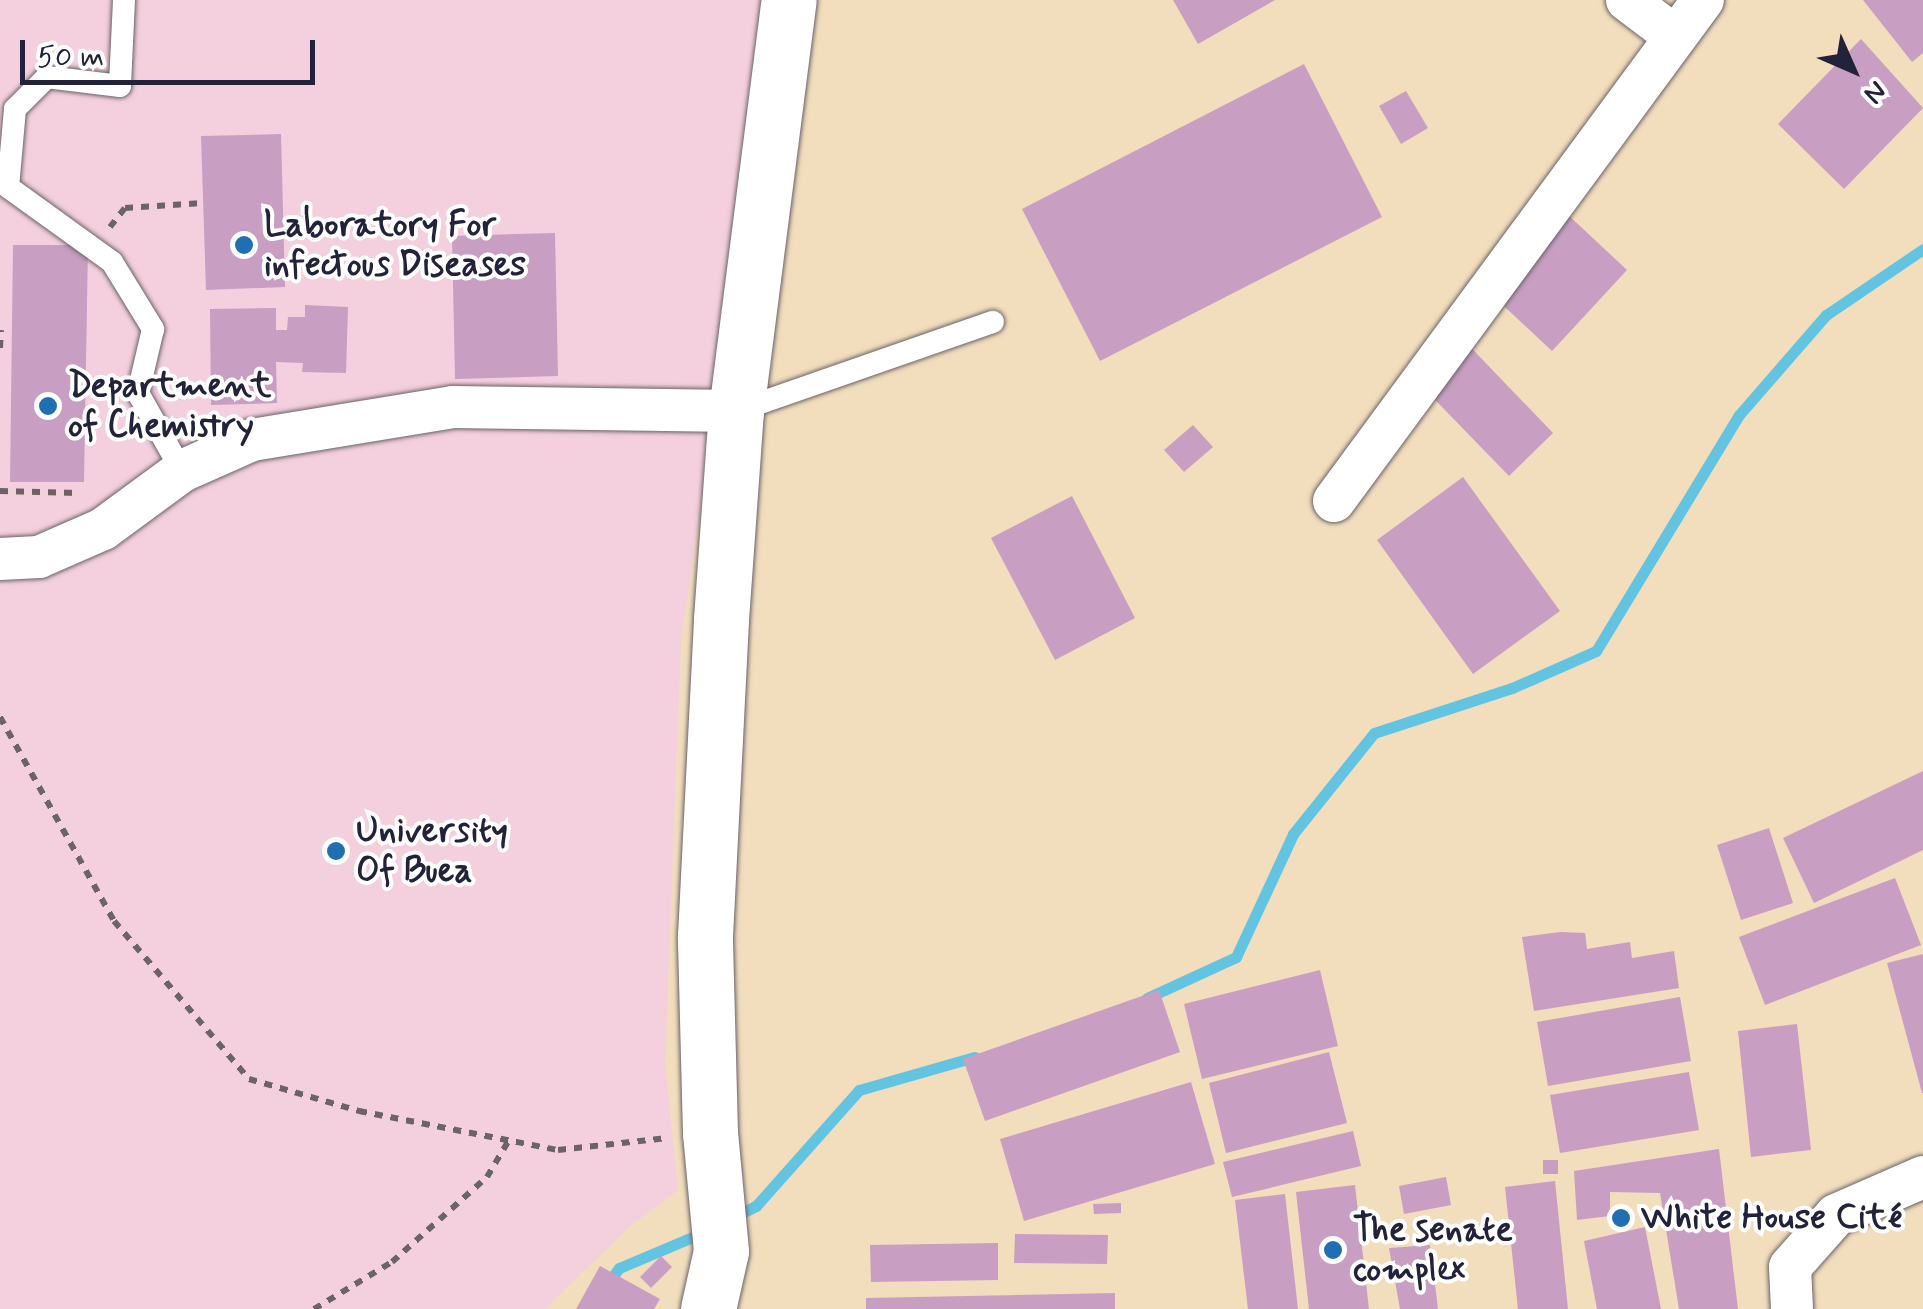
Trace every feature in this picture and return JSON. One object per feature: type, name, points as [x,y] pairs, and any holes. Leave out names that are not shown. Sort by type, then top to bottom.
[{"type":"street","points":[[708,1309],[721,1230],[710,1133],[705,936],[736,411],[789,0]]},
{"type":"street","points":[[1627,0],[1676,37]]},
{"type":"street","points":[[1334,501],[1703,0]]},
{"type":"street","points":[[0,559],[39,557],[103,530],[182,471],[252,440],[453,407],[736,411]]},
{"type":"street","points":[[1792,1309],[1790,1268],[1836,1215],[1923,1176]]},
{"type":"lane","points":[[124,0],[120,86],[47,77],[16,109],[8,187],[112,262],[153,329],[138,393],[182,471]]},
{"type":"lane","points":[[736,411],[994,322]]},
{"type":"path","points":[[112,262],[108,230],[125,208],[204,203]]},
{"type":"path","points":[[0,348],[0,330],[12,330]]},
{"type":"path","points":[[0,491],[66,495],[110,488],[136,504]]},
{"type":"path","points":[[0,717],[114,921],[249,1079],[359,1111],[558,1150],[710,1133]]},
{"type":"path","points":[[314,1309],[392,1262],[487,1177],[509,1140]]},
{"type":"shaded area","name":"University Of Buea","points":[[0,0],[761,0],[748,188],[681,639],[665,1064],[678,1190],[630,1226],[545,1309],[0,1309]]},
{"type":"building","points":[[1173,0],[1275,0],[1198,44]]},
{"type":"building","points":[[1863,0],[1923,0],[1923,53],[1912,62]]},
{"type":"building","points":[[1861,39],[1923,108],[1844,189],[1778,124]]},
{"type":"building","points":[[1304,64],[1382,217],[1100,361],[1022,209]]},
{"type":"building","points":[[1406,91],[1428,128],[1401,144],[1379,106]]},
{"type":"building","name":"Laboratory For infectous Diseases","points":[[281,134],[285,287],[206,290],[201,136]]},
{"type":"building","points":[[1565,212],[1627,270],[1552,351],[1490,293]]},
{"type":"building","points":[[555,233],[558,376],[455,379],[452,236]]},
{"type":"building","name":"Department of Chemistry","points":[[13,245],[88,245],[84,482],[10,482]]},
{"type":"building","points":[[305,305],[348,307],[346,373],[302,372],[303,363],[276,362],[277,403],[211,405],[210,309],[276,308],[276,330],[287,330],[288,317],[305,317]]},
{"type":"building","points":[[1456,332],[1553,433],[1509,476],[1411,375]]},
{"type":"building","points":[[1193,425],[1213,447],[1184,472],[1164,450]]},
{"type":"building","points":[[1463,477],[1560,611],[1473,674],[1377,540]]},
{"type":"building","points":[[1072,496],[1135,618],[1055,660],[991,538]]},
{"type":"building","points":[[1923,771],[1923,850],[1814,903],[1783,838]]},
{"type":"building","points":[[1769,828],[1793,903],[1741,920],[1717,845]]},
{"type":"building","points":[[1895,878],[1921,945],[1765,1005],[1739,937]]},
{"type":"building","points":[[1585,933],[1587,949],[1630,942],[1632,958],[1674,951],[1679,988],[1534,1011],[1522,937]]},
{"type":"building","points":[[1923,954],[1923,1093],[1922,1093],[1887,963]]},
{"type":"building","points":[[1320,970],[1338,1046],[1202,1079],[1184,1004]]},
{"type":"building","points":[[1159,990],[1180,1052],[985,1121],[963,1059]]},
{"type":"building","points":[[1680,997],[1691,1061],[1548,1086],[1537,1022]]},
{"type":"building","points":[[1797,1024],[1811,1150],[1751,1157],[1738,1031]]},
{"type":"building","points":[[1329,1052],[1347,1123],[1226,1153],[1209,1083]]},
{"type":"building","points":[[1689,1072],[1699,1130],[1560,1153],[1550,1095]]},
{"type":"building","points":[[1191,1082],[1215,1164],[1024,1221],[1000,1139]]},
{"type":"building","name":"The senate complex","points":[[1353,1131],[1361,1166],[1232,1197],[1223,1162]]},
{"type":"building","points":[[1719,1149],[1738,1309],[1679,1309],[1660,1193],[1610,1192],[1610,1216],[1577,1220],[1574,1171]]},
{"type":"building","points":[[1543,1160],[1558,1160],[1558,1174],[1543,1174]]},
{"type":"building","points":[[1446,1177],[1451,1205],[1404,1214],[1399,1186]]},
{"type":"building","points":[[1555,1181],[1568,1309],[1518,1309],[1505,1187]]},
{"type":"building","name":"The senate complex","points":[[1355,1185],[1369,1309],[1309,1309],[1296,1192]]},
{"type":"building","points":[[1285,1194],[1298,1309],[1248,1309],[1235,1200]]},
{"type":"building","points":[[1121,1203],[1121,1213],[1094,1214],[1093,1204]]},
{"type":"building","points":[[1645,1227],[1661,1309],[1597,1309],[1584,1241]]},
{"type":"building","points":[[1015,1234],[1108,1235],[1107,1264],[1014,1263]]},
{"type":"building","points":[[998,1243],[998,1280],[871,1282],[870,1245]]},
{"type":"building","points":[[1430,1245],[1438,1309],[1400,1309],[1389,1248]]},
{"type":"building","points":[[661,1256],[672,1267],[651,1288],[640,1277]]},
{"type":"building","points":[[600,1266],[660,1299],[654,1309],[576,1309]]},
{"type":"building","points":[[1115,1293],[1115,1309],[866,1309],[866,1298]]},
{"type":"waterway","points":[[1147,998],[1236,957],[1293,834],[1374,733],[1512,688],[1596,651],[1739,415],[1826,315],[1923,249]]},
{"type":"waterway","points":[[732,1218],[756,1206],[859,1090],[974,1057]]},
{"type":"waterway","points":[[589,1309],[619,1268],[702,1233]]},
{"type":"place","name":"Laboratory For infectous Diseases","points":[[244,245]]},
{"type":"place","name":"Department of Chemistry","points":[[48,406]]},
{"type":"place","name":"University Of Buea","points":[[336,851]]},
{"type":"place","name":"White House Cité","points":[[1621,1218]]},
{"type":"place","name":"The senate complex","points":[[1333,1250]]}]
